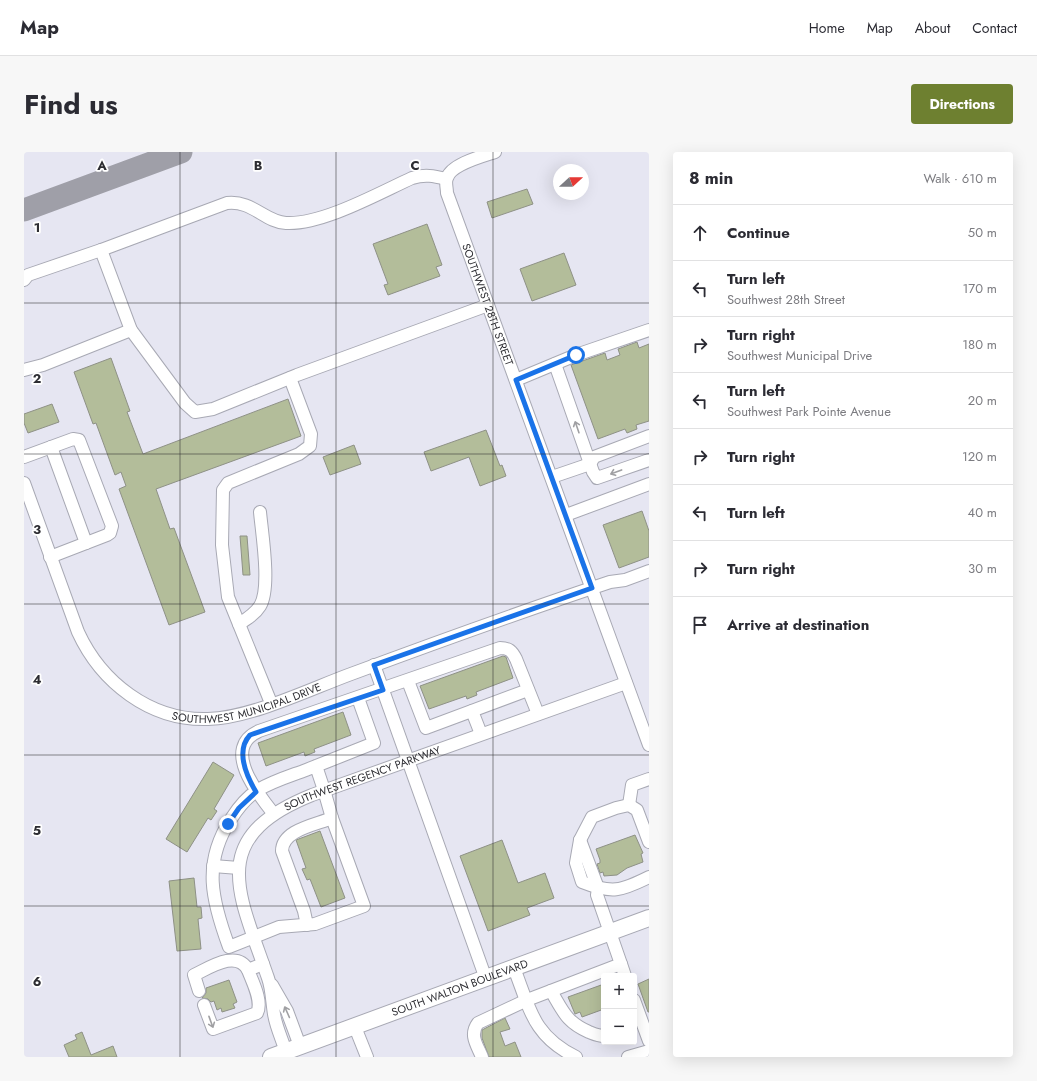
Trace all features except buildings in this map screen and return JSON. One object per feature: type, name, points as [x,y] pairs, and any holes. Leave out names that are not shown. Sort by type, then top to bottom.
[{"type":"main road","name":"SOUTH WALTON BOULEVARD","points":[[271,1057],[649,918]]},
{"type":"street","points":[[24,280],[28,275],[102,250],[227,203],[238,202],[285,223],[303,222],[323,218],[412,178],[422,175],[432,175],[446,179],[449,172],[467,162],[495,152]]},
{"type":"street","name":"SOUTHWEST 28TH STREET","points":[[446,179],[447,193],[649,745]]},
{"type":"street","points":[[102,250],[131,330],[185,403],[195,412],[213,409],[290,378],[488,305]]},
{"type":"street","points":[[24,370],[42,365],[131,330]]},
{"type":"street","points":[[516,380],[555,364],[649,330]]},
{"type":"street","points":[[555,364],[590,464],[597,478],[601,478],[649,460]]},
{"type":"street","points":[[271,703],[228,597],[222,545],[224,490],[228,483],[299,454],[310,446],[312,440],[311,434],[290,378]]},
{"type":"street","points":[[552,477],[590,464],[594,457],[649,436]]},
{"type":"street","points":[[24,457],[73,439],[79,440],[112,529],[107,535],[50,557]]},
{"type":"street","points":[[51,447],[86,543]]},
{"type":"street","name":"SOUTHWEST MUNICIPAL DRIVE","points":[[24,483],[50,557],[86,649],[108,678],[121,690],[158,711],[182,717],[207,719],[231,716],[592,588],[610,582],[625,580],[649,571]]},
{"type":"street","points":[[566,515],[649,484]]},
{"type":"street","points":[[239,624],[255,614],[260,607],[265,591],[260,512]]},
{"type":"street","points":[[273,814],[256,792],[247,777],[242,749],[244,741],[250,735],[383,690],[500,648],[507,648],[512,651],[538,714]]},
{"type":"street","points":[[374,665],[486,979]]},
{"type":"street","points":[[408,681],[426,728],[528,690]]},
{"type":"street","name":"SOUTHWEST REGENCY PARKWAY","points":[[293,1049],[283,1004],[269,981],[241,898],[239,868],[247,842],[258,827],[273,814],[291,803],[626,682]]},
{"type":"street","points":[[316,766],[332,818],[364,906],[330,919],[308,925],[279,927],[253,936],[229,947],[215,908],[212,884],[216,847],[228,824],[239,808],[256,792],[278,780],[374,743],[358,698]]},
{"type":"street","points":[[472,711],[481,734]]},
{"type":"street","points":[[629,805],[632,785],[649,779]]},
{"type":"street","points":[[625,973],[597,895],[598,888],[580,840],[592,817],[629,805],[637,810],[649,842]]},
{"type":"street","points":[[308,925],[282,851],[282,844],[286,838],[294,833],[332,818]]},
{"type":"street","points":[[213,866],[239,868]]},
{"type":"street","points":[[598,888],[613,891],[649,877]]},
{"type":"street","points":[[199,991],[194,975],[232,959],[240,960],[245,964],[248,970],[260,1008],[257,1013],[213,1029],[204,1005]]},
{"type":"street","points":[[248,970],[263,964]]},
{"type":"street","points":[[482,1057],[472,1034],[473,1029],[478,1023],[527,1000],[621,964]]},
{"type":"street","points":[[514,968],[535,1023],[542,1032],[565,1051],[576,1057]]},
{"type":"street","points":[[551,991],[568,1019],[579,1027],[601,1036]]},
{"type":"street","points":[[636,1009],[639,1028],[649,1041]]},
{"type":"street","points":[[355,1027],[367,1057]]},
{"type":"street","points":[[628,1057],[649,1051]]},
{"type":"taxiway","points":[[24,210],[181,152]]},
{"type":"route","points":[[228,824],[239,808],[256,792],[247,777],[242,749],[244,741],[250,735],[383,690],[374,665],[592,588],[516,380],[576,355]]}]
